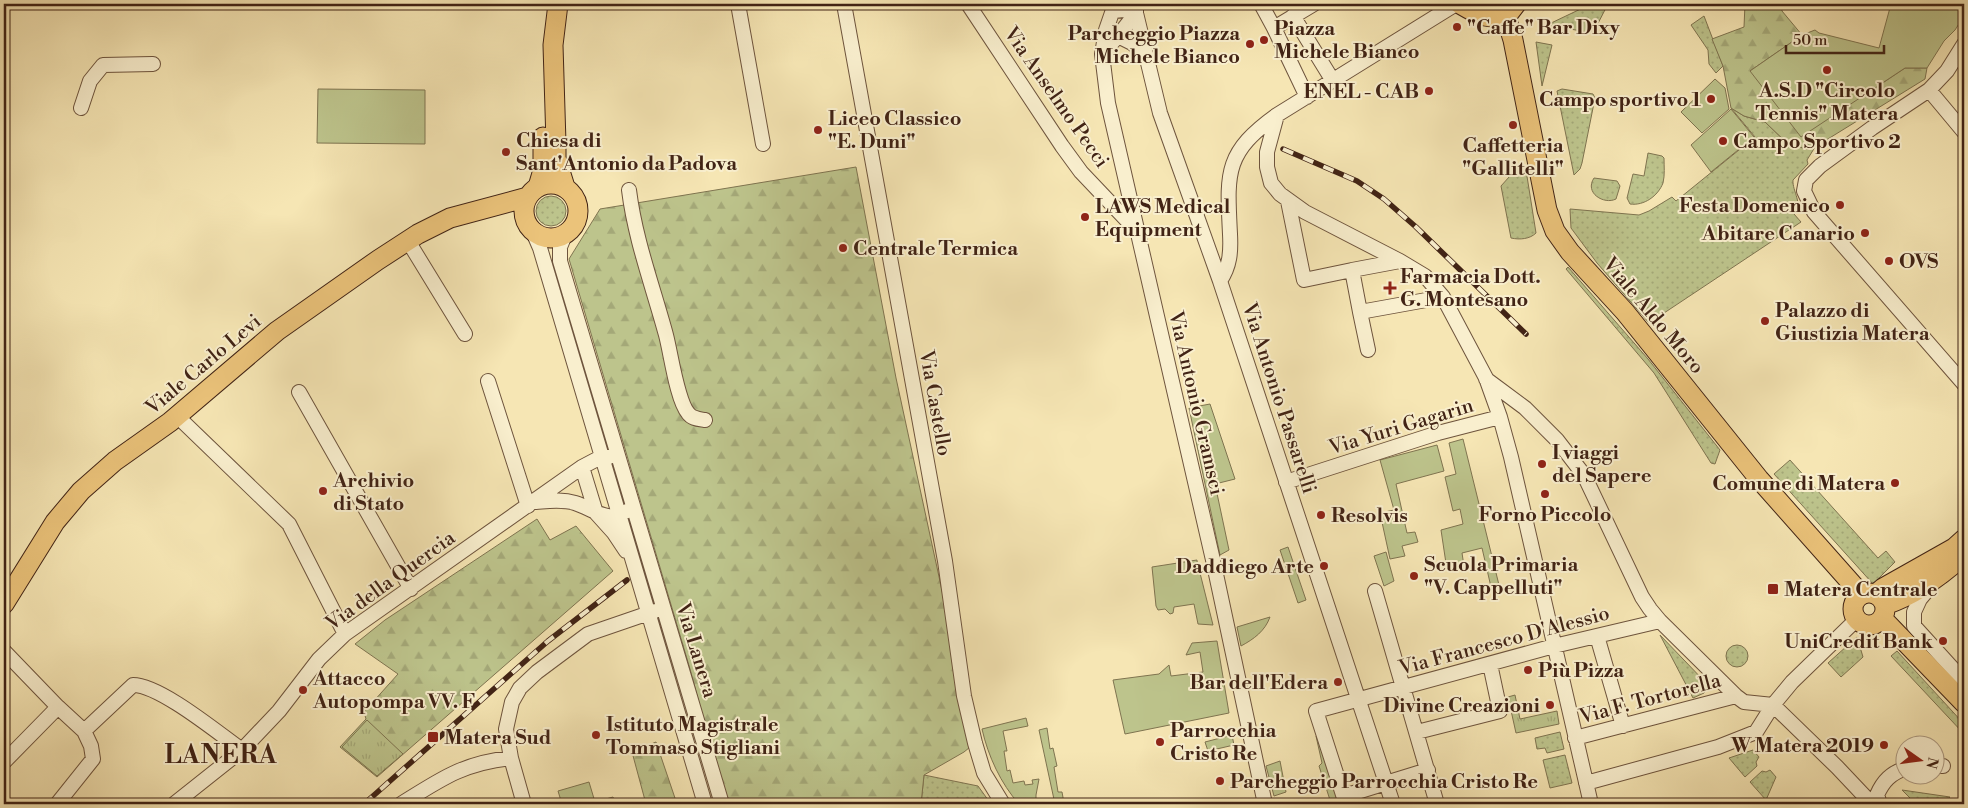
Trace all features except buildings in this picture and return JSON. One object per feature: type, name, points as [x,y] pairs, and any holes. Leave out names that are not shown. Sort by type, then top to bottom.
[{"type":"main road","points":[[554,45],[547,62],[544,86],[543,170],[524,210],[530,228],[539,235],[552,238],[564,235],[575,225],[579,211],[575,197],[565,187],[556,158],[554,45],[558,4]]},
{"type":"main road","points":[[1460,4],[1477,14],[1491,19],[1511,11]]},
{"type":"main road","name":"Viale Aldo Moro","points":[[1511,11],[1512,40],[1546,210],[1559,237],[1630,319],[1759,479],[1876,603],[1964,703]]},
{"type":"main road","points":[[533,192],[552,183],[565,187]]},
{"type":"main road","name":"Viale Carlo Levi","points":[[4,604],[55,522],[81,491],[115,461],[177,416],[277,331],[408,240],[450,218],[476,212],[533,192]]},
{"type":"main road","name":"Viale Carlo Levi","points":[[476,212],[503,216],[530,228]]},
{"type":"main road","points":[[1964,539],[1954,548],[1883,588],[1876,603],[1874,625],[1869,626],[1860,623],[1853,616],[1852,606],[1854,601],[1876,603],[1896,601],[1939,578],[1964,555]]},
{"type":"street","points":[[738,4],[764,144]]},
{"type":"street","name":"Via Castello","points":[[844,4],[945,561],[964,696],[984,773],[1004,804]]},
{"type":"street","name":"Via Anselmo Pecci","points":[[968,4],[1081,172],[1138,232]]},
{"type":"street","points":[[1261,4],[1307,97]]},
{"type":"street","points":[[1274,28],[1314,4]]},
{"type":"street","points":[[1220,281],[1227,272],[1231,251],[1228,190],[1235,157],[1256,130],[1456,4]]},
{"type":"street","points":[[1114,7],[1124,10],[1136,8]]},
{"type":"street","name":"Via Antonio Gramsci","points":[[1114,7],[1102,54],[1108,103],[1213,560],[1265,804]]},
{"type":"street","points":[[1102,54],[1118,36],[1136,8]]},
{"type":"street","name":"Via Antonio Passarelli","points":[[1136,8],[1160,113],[1220,281],[1393,804]]},
{"type":"street","points":[[1293,16],[1333,81]]},
{"type":"street","points":[[1118,36],[1132,43],[1146,56]]},
{"type":"street","points":[[1964,44],[1946,71],[1929,90],[1820,166],[1806,180],[1804,191],[1814,212],[1964,384]]},
{"type":"street","points":[[81,108],[90,81],[103,65],[153,64]]},
{"type":"street","points":[[1929,90],[1964,132]]},
{"type":"street","points":[[1277,115],[1267,152],[1267,167],[1271,183],[1288,201],[1305,212],[1425,276],[1443,297],[1486,378],[1511,457],[1591,804]]},
{"type":"street","points":[[628,190],[632,214],[666,335],[682,403],[688,414],[693,418],[705,420]]},
{"type":"street","points":[[1288,201],[1304,280],[1400,261]]},
{"type":"street","name":"Via Lanera","points":[[530,228],[540,248],[705,804]]},
{"type":"street","name":"Via Lanera","points":[[564,235],[560,248],[560,261],[722,804]]},
{"type":"street","points":[[408,240],[465,334]]},
{"type":"street","points":[[1352,270],[1368,350]]},
{"type":"street","points":[[1360,312],[1443,297]]},
{"type":"street","points":[[1486,378],[1525,408],[1557,440],[1584,475],[1642,597],[1660,621],[1744,702],[1773,705],[1872,804]]},
{"type":"street","points":[[488,381],[530,505]]},
{"type":"street","points":[[299,392],[412,588]]},
{"type":"street","points":[[177,416],[289,524],[345,634]]},
{"type":"street","name":"Via Yuri Gagarin","points":[[1286,482],[1438,433],[1500,418]]},
{"type":"street","points":[[601,456],[619,460]]},
{"type":"street","name":"Via della Quercia","points":[[174,804],[242,750],[279,711],[319,659],[345,634],[582,467],[601,456]]},
{"type":"street","name":"Via Lanera","points":[[582,467],[596,513],[614,533],[632,559]]},
{"type":"street","name":"Via della Quercia","points":[[530,505],[555,500],[575,503],[596,513]]},
{"type":"street","points":[[596,513],[604,516],[620,516],[633,506]]},
{"type":"street","points":[[1939,578],[1920,599],[1914,612],[1914,626],[1964,681]]},
{"type":"street","points":[[1375,591],[1437,804]]},
{"type":"street","points":[[524,804],[507,741],[508,716],[512,702],[520,688],[537,672],[588,634],[664,609]]},
{"type":"street","points":[[1586,783],[1718,747],[1756,732],[1773,705],[1792,682],[1856,620]]},
{"type":"street","name":"Via Francesco D'Alessio","points":[[1345,800],[1316,711],[1554,646],[1660,621]]},
{"type":"street","points":[[1597,636],[1623,726]]},
{"type":"street","points":[[4,651],[84,731],[91,746],[93,759],[57,804]]},
{"type":"street","points":[[1417,732],[1500,711],[1490,664]]},
{"type":"street","points":[[84,731],[133,684],[143,685],[166,696],[242,750]]},
{"type":"street","name":"Via F. Tortorella","points":[[1575,738],[1736,696]]},
{"type":"street","points":[[4,762],[58,707]]},
{"type":"street","points":[[402,804],[453,772],[487,760],[511,758]]},
{"type":"street","points":[[1345,800],[1428,770]]},
{"type":"street","points":[[1880,804],[1877,794],[1882,782],[1896,771]]},
{"type":"green space","points":[[1591,4],[1608,4],[1593,33],[1547,25]]},
{"type":"green space","points":[[1745,4],[1781,4],[1782,11],[1802,35],[1750,71],[1869,92],[1905,68],[1927,68],[1925,79],[1815,147],[1806,149],[1787,143],[1765,122],[1744,116],[1731,108],[1723,66],[1712,39],[1744,27]]},
{"type":"green space","name":"A.S.D \"Circolo Tennis\" Matera","points":[[1891,4],[1964,4],[1964,16],[1955,30],[1944,41],[1927,68],[1905,68],[1801,137],[1750,71],[1802,35],[1815,30],[1819,33],[1879,48]]},
{"type":"green space","points":[[1704,16],[1723,66],[1716,73],[1709,64],[1708,50],[1691,25]]},
{"type":"green space","points":[[1536,42],[1552,45],[1542,86]]},
{"type":"green space","name":"Campo sportivo 1","points":[[1715,79],[1725,88],[1729,109],[1702,133],[1681,112]]},
{"type":"green space","points":[[318,89],[425,90],[425,144],[317,143]]},
{"type":"green space","points":[[1562,89],[1593,94],[1595,98],[1582,163],[1580,169],[1574,175],[1557,91]]},
{"type":"green space","points":[[1731,108],[1744,116],[1765,122],[1787,143],[1806,149],[1815,147],[1807,160],[1808,164],[1793,180],[1798,202],[1797,210],[1794,214],[1801,222],[1649,323],[1597,263],[1571,228],[1570,209],[1639,215],[1672,197],[1676,201],[1755,137]]},
{"type":"green space","name":"Campo Sportivo 2","points":[[1731,109],[1754,137],[1711,172],[1691,145]]},
{"type":"green space","points":[[1648,153],[1664,158],[1663,183],[1658,192],[1650,199],[1645,202],[1630,204],[1627,198],[1633,174],[1644,176]]},
{"type":"green space","points":[[856,167],[896,378],[975,743],[964,752],[924,775],[921,804],[726,804],[690,669],[569,259],[600,209]]},
{"type":"green space","points":[[1518,167],[1526,170],[1536,233],[1531,237],[1521,239],[1511,238],[1501,186]]},
{"type":"green space","points":[[1594,178],[1617,181],[1620,186],[1616,199],[1601,199],[1593,193],[1592,183]]},
{"type":"green space","points":[[551,196],[561,201],[566,211],[561,221],[551,226],[541,221],[536,211],[541,201]]},
{"type":"green space","points":[[1568,267],[1648,359],[1720,450],[1715,464],[1711,463],[1654,373],[1566,269]]},
{"type":"green space","points":[[1210,404],[1235,479],[1215,484],[1229,550],[1220,555],[1189,408]]},
{"type":"green space","points":[[1463,439],[1499,585],[1491,587],[1482,548],[1462,553],[1464,566],[1447,570],[1441,530],[1463,524],[1460,509],[1453,511],[1445,477],[1456,474],[1449,443]]},
{"type":"green space","points":[[1437,445],[1444,471],[1396,484],[1407,533],[1415,532],[1418,542],[1402,546],[1405,556],[1390,559],[1380,513],[1394,510],[1380,460]]},
{"type":"green space","points":[[1790,460],[1878,558],[1886,551],[1895,562],[1873,584],[1774,474]]},
{"type":"green space","points":[[537,519],[550,540],[576,526],[613,571],[377,777],[340,747],[366,719],[364,712],[398,674],[355,644],[385,620]]},
{"type":"green space","points":[[1288,547],[1306,600],[1298,603],[1280,550]]},
{"type":"green space","points":[[1386,552],[1394,581],[1384,586],[1374,556]]},
{"type":"green space","points":[[1197,560],[1213,625],[1198,624],[1194,604],[1174,607],[1173,613],[1170,614],[1165,609],[1158,610],[1156,606],[1152,567]]},
{"type":"green space","points":[[1270,617],[1258,634],[1241,646],[1237,627]]},
{"type":"green space","points":[[1660,635],[1707,684],[1708,688],[1704,693],[1693,698]]},
{"type":"green space","points":[[1857,637],[1863,657],[1841,677],[1828,663]]},
{"type":"green space","points":[[1217,641],[1229,713],[1125,734],[1113,680],[1159,674],[1169,665],[1171,676],[1203,672],[1200,652],[1186,655],[1192,643]]},
{"type":"green space","points":[[1737,645],[1745,648],[1748,656],[1745,664],[1737,667],[1729,664],[1726,656],[1729,648]]},
{"type":"green space","points":[[1897,651],[1964,724],[1964,734],[1891,656]]},
{"type":"green space","points":[[1515,695],[1520,719],[1557,711],[1559,724],[1516,733],[1508,697]]},
{"type":"green space","points":[[1026,718],[1028,726],[1003,731],[1007,751],[1004,751],[1007,771],[1010,770],[1013,783],[1024,781],[1025,785],[1033,784],[1032,780],[1039,779],[1036,804],[1019,804],[1006,788],[996,769],[982,729]]},
{"type":"green space","points":[[367,720],[403,754],[377,776],[342,747]]},
{"type":"green space","points":[[1047,728],[1050,749],[1053,748],[1057,766],[1054,767],[1058,792],[1062,792],[1064,803],[1055,804],[1039,730]]},
{"type":"green space","points":[[1560,732],[1564,749],[1547,753],[1545,748],[1537,749],[1535,738]]},
{"type":"green space","points":[[1232,735],[1234,745],[1208,751],[1205,742]]},
{"type":"green space","points":[[1316,736],[1320,736],[1339,804],[1324,803],[1330,800],[1319,766],[1322,763]]},
{"type":"green space","points":[[656,742],[677,804],[646,804],[632,752]]},
{"type":"green space","points":[[1753,750],[1759,757],[1756,762],[1757,766],[1745,777],[1729,758]]},
{"type":"green space","points":[[1565,755],[1572,783],[1550,788],[1543,760]]},
{"type":"green space","points":[[1280,761],[1286,792],[1274,796],[1266,766]]},
{"type":"green space","points":[[1770,770],[1776,777],[1766,800],[1750,782],[1762,771]]},
{"type":"green space","points":[[924,775],[978,786],[991,804],[921,804]]},
{"type":"green space","points":[[589,782],[595,802],[613,797],[616,804],[562,804],[558,791]]},
{"type":"green space","points":[[1902,790],[1950,797],[1942,804],[1916,804]]},
{"type":"railway","points":[[1283,149],[1357,181],[1384,199],[1416,227],[1526,334]]},
{"type":"railway","points":[[364,804],[548,641],[627,580]]},
{"type":"place","name":"\"Caffe\" Bar Dixy","points":[[1457,27]]},
{"type":"place","name":"Piazza Michele Bianco","points":[[1264,40]]},
{"type":"place","name":"Parcheggio Piazza Michele Bianco","points":[[1250,44]]},
{"type":"place","name":"A.S.D \"Circolo Tennis\" Matera","points":[[1827,70]]},
{"type":"place","name":"ENEL - CAB","points":[[1429,91]]},
{"type":"place","name":"Campo sportivo 1","points":[[1711,99]]},
{"type":"place","name":"Caffetteria \"Gallitelli\"","points":[[1513,125]]},
{"type":"place","name":"Liceo Classico \"E. Duni\"","points":[[818,130]]},
{"type":"place","name":"Campo Sportivo 2","points":[[1723,141]]},
{"type":"place","name":"Chiesa di Sant'Antonio da Padova","points":[[506,152]]},
{"type":"place","name":"Festa Domenico","points":[[1840,205]]},
{"type":"place","name":"LAWS Medical Equipment","points":[[1085,217]]},
{"type":"place","name":"Abitare Canario","points":[[1865,233]]},
{"type":"place","name":"Centrale Termica","points":[[843,248]]},
{"type":"place","name":"OVS","points":[[1889,261]]},
{"type":"place","name":"Farmacia Dott. G. Montesano","points":[[1390,288]]},
{"type":"place","name":"Palazzo di Giustizia Matera","points":[[1765,321]]},
{"type":"place","name":"I viaggi del Sapere","points":[[1542,464]]},
{"type":"place","name":"Comune di Matera","points":[[1895,483]]},
{"type":"place","name":"Archivio di Stato","points":[[323,491]]},
{"type":"place","name":"Forno Piccolo","points":[[1545,494]]},
{"type":"place","name":"Resolvis","points":[[1321,515]]},
{"type":"place","name":"Daddiego Arte","points":[[1324,566]]},
{"type":"place","name":"Scuola Primaria \"V. Cappelluti\"","points":[[1414,576]]},
{"type":"place","name":"Matera Centrale","points":[[1773,589]]},
{"type":"place","name":"UniCredit Bank","points":[[1943,641]]},
{"type":"place","name":"Più Pizza","points":[[1528,670]]},
{"type":"place","name":"Bar dell'Edera","points":[[1338,682]]},
{"type":"place","name":"Attacco Autopompa VV. F","points":[[303,690]]},
{"type":"place","name":"Divine Creazioni","points":[[1550,705]]},
{"type":"place","name":"Istituto Magistrale Tommaso Stigliani","points":[[596,735]]},
{"type":"place","name":"Matera Sud","points":[[433,737]]},
{"type":"place","name":"Parrocchia Cristo Re","points":[[1160,742]]},
{"type":"place","name":"W Matera 2019","points":[[1884,745]]},
{"type":"place","name":"Parcheggio Parrocchia Cristo Re","points":[[1220,781]]},
{"type":"district","name":"LANERA","points":[[221,754]]}]
